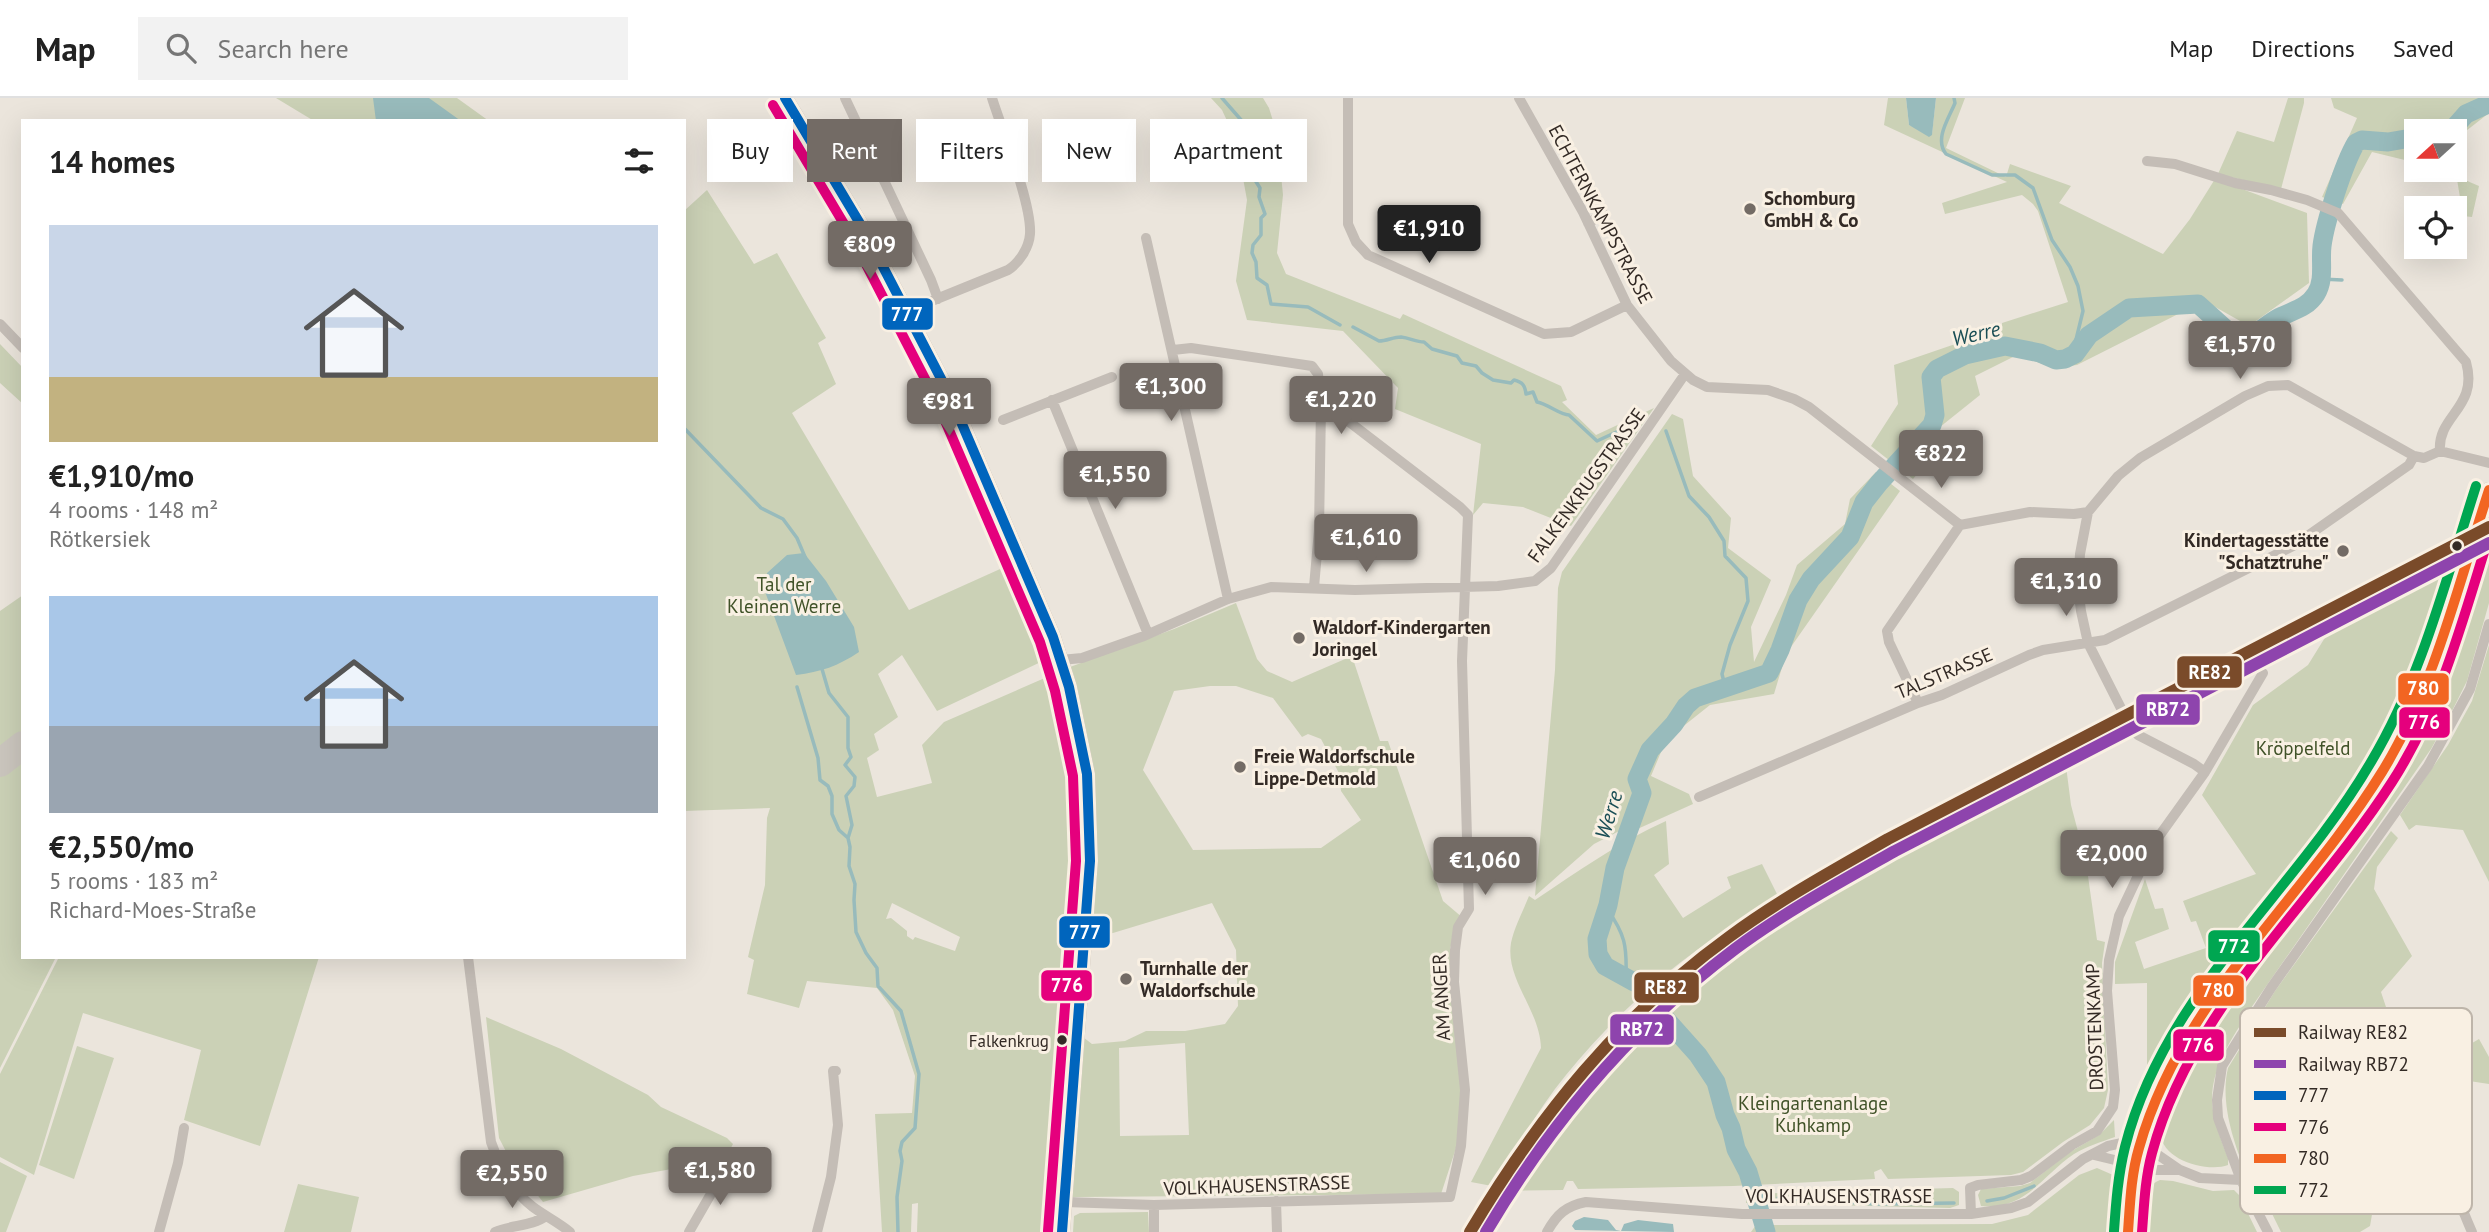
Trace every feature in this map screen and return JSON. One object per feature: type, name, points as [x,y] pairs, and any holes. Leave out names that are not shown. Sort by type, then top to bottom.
[{"type":"street","points":[[785,98],[826,165],[950,396],[1061,660],[1084,752],[1089,788],[1089,869],[1062,1232]]},
{"type":"street","points":[[845,98],[938,299]]},
{"type":"street","points":[[907,312],[1008,270],[1019,261],[1030,237],[1029,216],[992,98]]},
{"type":"street","points":[[1348,98],[1348,224],[1356,242],[1368,255],[1544,334],[1571,332],[1626,306]]},
{"type":"street","name":"ECHTERNKAMPSTRASSE","points":[[1519,98],[1588,223],[1626,306],[1685,374]]},
{"type":"street","points":[[2147,161],[2175,164],[2235,183],[2295,197],[2338,213],[2466,362],[2469,375],[2467,394],[2440,439],[2440,451]]},
{"type":"street","points":[[1588,223],[1604,214]]},
{"type":"street","points":[[1146,237],[1228,599]]},
{"type":"street","points":[[0,324],[21,346]]},
{"type":"street","points":[[1173,350],[1191,348],[1312,366],[1318,374],[1321,407],[1319,530],[1314,587]]},
{"type":"street","points":[[1685,374],[1707,387],[1768,390],[1794,399],[1819,415],[1960,525]]},
{"type":"street","name":"FALKENKRUGSTRASSE","points":[[1061,660],[1082,658],[1148,634],[1228,599],[1271,587],[1355,590],[1463,588],[1529,583],[1545,574],[1685,374]]},
{"type":"street","points":[[1003,420],[1112,377]]},
{"type":"street","points":[[2204,772],[2132,729],[2088,643],[2078,587],[2088,512],[2118,476],[2140,458],[2245,396],[2268,386],[2288,385],[2414,456],[2424,458],[2440,451],[2489,463]]},
{"type":"street","points":[[1052,400],[1148,634]]},
{"type":"street","name":"AM ANGER","points":[[1321,407],[1335,411],[1466,512],[1468,520],[1463,588],[1462,661],[1469,909],[1458,927],[1454,982],[1465,1090],[1461,1146],[1450,1197]]},
{"type":"street","name":"TALSTRASSE","points":[[1699,797],[1942,695],[2028,655],[2105,640],[2293,546],[2409,465],[2414,456]]},
{"type":"street","points":[[2128,1232],[2135,1165],[2150,1114],[2171,1067],[2204,1012],[2244,954],[2354,813],[2397,745],[2432,663],[2489,490]]},
{"type":"street","points":[[1918,703],[1889,642],[1887,631],[1960,525],[2030,512],[2088,512]]},
{"type":"street","points":[[2258,1008],[2435,754],[2470,689],[2489,624]]},
{"type":"street","name":"DROSTENKAMP","points":[[1971,1214],[1970,1188],[2031,1176],[2072,1145],[2097,1131],[2113,1107],[2115,1090],[2108,991],[2109,960],[2119,916],[2152,846],[2204,772],[2263,673]]},
{"type":"street","points":[[468,959],[491,1142],[501,1170],[531,1206],[569,1232]]},
{"type":"street","points":[[2240,1037],[2222,1066],[2217,1100],[2218,1118],[2240,1178]]},
{"type":"street","points":[[817,1232],[831,1177],[838,1125],[836,1071]]},
{"type":"street","points":[[159,1232],[178,1163],[184,1128]]},
{"type":"street","name":"VOLKHAUSENSTRASSE","points":[[1547,1232],[1555,1218],[1568,1207],[1586,1202],[1742,1214],[1971,1214],[2011,1208],[2028,1202],[2083,1159],[2109,1146],[2122,1143],[2140,1146]]},
{"type":"street","points":[[2140,1146],[2151,1150],[2180,1170],[2208,1180],[2240,1181]]},
{"type":"street","points":[[2094,1155],[2156,1171],[2180,1170]]},
{"type":"street","points":[[688,1232],[727,1166]]},
{"type":"street","name":"VOLKHAUSENSTRASSE","points":[[1065,1202],[1154,1205],[1450,1197]]},
{"type":"street","points":[[1276,1201],[1277,1232]]},
{"type":"street","points":[[1154,1205],[1154,1232]]},
{"type":"street","points":[[2258,1214],[2268,1232]]},
{"type":"street","points":[[2465,1214],[2472,1232]]},
{"type":"street","points":[[495,1232],[539,1221],[547,1216]]},
{"type":"green space","points":[[276,98],[457,98],[486,119],[311,119]]},
{"type":"green space","points":[[1211,98],[1263,98],[1272,119],[1226,119]]},
{"type":"green space","points":[[1888,98],[1906,98],[1909,125],[1932,134],[1936,98],[1965,98],[1946,148],[2006,177],[2010,164],[2071,186],[2059,203],[2163,254],[2190,219],[2215,179],[2307,213],[2309,283],[2249,326],[2201,299],[2180,296],[2198,304],[2077,365],[2054,368],[2017,355],[1975,376],[1980,395],[1930,435],[1939,449],[1913,479],[1871,446],[1898,404],[1894,365],[2002,328],[2002,323],[2068,302],[2038,211],[2033,204],[2022,195],[1945,214],[1942,203],[2007,182],[1884,125]]},
{"type":"green space","points":[[2288,98],[2304,98],[2304,103],[2281,189],[2218,174],[2237,131],[2274,142]]},
{"type":"green space","points":[[2331,98],[2489,98],[2489,113],[2468,129],[2468,119],[2404,119],[2404,160],[2372,152],[2343,204],[2322,197],[2357,118],[2334,108]]},
{"type":"green space","points":[[2468,181],[2479,186],[2472,217],[2467,216],[2467,196],[2460,196],[2457,182]]},
{"type":"green space","points":[[1244,182],[1282,182],[1283,195],[1277,253],[1286,274],[1400,319],[1403,314],[1561,386],[1567,400],[1562,402],[1596,435],[1654,408],[1571,526],[1523,507],[1483,503],[1473,515],[1481,444],[1395,409],[1398,388],[1343,331],[1247,320],[1236,281],[1247,200]]},
{"type":"green space","name":"Tal der Kleinen Werre","points":[[707,190],[754,264],[777,253],[826,338],[818,343],[836,384],[792,413],[909,610],[1009,565],[1045,660],[937,711],[902,655],[878,674],[898,717],[874,734],[879,750],[867,758],[877,797],[932,783],[922,745],[944,722],[1070,667],[1236,603],[1257,659],[1267,671],[1292,682],[1352,656],[1380,741],[1388,741],[1443,901],[1463,918],[1450,948],[1462,1091],[1457,1145],[1441,1194],[1078,1197],[1049,1201],[1049,1232],[917,1232],[918,1203],[912,1204],[911,1232],[882,1232],[875,1114],[912,1113],[915,1076],[893,1010],[877,988],[807,981],[799,1008],[747,994],[754,960],[748,957],[765,885],[767,818],[770,808],[686,811],[686,209]],"holes":[[[1236,686],[1273,698],[1302,737],[1308,734],[1321,739],[1340,775],[1341,791],[1361,820],[1321,848],[1193,850],[1143,770],[1174,691]],[[892,903],[960,937],[955,951],[907,936],[907,931],[891,918],[886,919]],[[1212,903],[1236,950],[1238,1006],[1225,1024],[1185,1031],[1146,1031],[1125,1041],[1092,1044],[1062,1021],[1070,946]],[[1185,1043],[1189,1135],[1120,1136],[1119,1048]]]},
{"type":"green space","points":[[0,344],[21,366],[21,402],[0,383]]},
{"type":"green space","points":[[1672,414],[1683,419],[1693,476],[1731,518],[1728,548],[1771,580],[1751,627],[1754,662],[1786,595],[1797,565],[1845,524],[1850,499],[1876,472],[1900,491],[1786,654],[1774,694],[1710,705],[1666,740],[1651,776],[1689,794],[1693,804],[1633,831],[1650,789],[1637,802],[1625,828],[1594,844],[1535,896],[1555,670],[1558,588],[1562,572]]},
{"type":"green space","name":"Kröppelfeld","points":[[2489,544],[2489,603],[2467,681],[2452,711],[2431,749],[2251,1008],[2240,1008],[2240,1026],[2221,1059],[2213,1087],[2215,1121],[2228,1165],[2208,1167],[2186,1162],[2168,1150],[2162,1141],[2161,1132],[2165,1115],[2178,1088],[2198,1048],[2246,973],[2357,834],[2399,772],[2437,693],[2459,621],[2484,565]]},
{"type":"green space","name":"Kröppelfeld","points":[[2452,552],[2417,664],[2381,744],[2346,798],[2239,934],[2199,990],[2147,1083],[2147,983],[2115,984],[2115,962],[2145,879],[2155,909],[2163,908],[2169,929],[2135,942],[2144,969],[2206,948],[2196,921],[2191,922],[2183,901],[2256,874],[2202,795],[2253,705],[2308,665],[2334,623],[2332,619]]},
{"type":"green space","points":[[21,596],[21,959],[55,959],[0,1068],[0,611]]},
{"type":"green space","points":[[2489,645],[2489,882],[2463,830],[2416,825],[2409,830],[2400,815],[2448,745],[2472,701]]},
{"type":"green space","name":"Kleingartenanlage Kuhkamp","points":[[2065,758],[2071,805],[2086,862],[2097,940],[2105,942],[2102,963],[2108,1090],[2104,1108],[2090,1125],[2023,1172],[2011,1175],[1888,1179],[1881,1169],[1874,1172],[1875,1179],[1733,1186],[1578,1189],[1573,1181],[1567,1181],[1563,1190],[1500,1191],[1579,1082],[1682,980],[1787,904],[1930,823]]},
{"type":"green space","points":[[1666,821],[1669,864],[1654,875],[1683,918],[1731,888],[1727,877],[1762,864],[1778,896],[1682,962],[1629,1007],[1586,1051],[1556,1088],[1492,1186],[1471,1182],[1541,1048],[1535,1021],[1513,969],[1511,956],[1512,937],[1529,896],[1535,900],[1615,848]]},
{"type":"green space","points":[[2391,831],[2398,838],[2377,867],[2374,889],[2412,956],[2381,992],[2386,1008],[2265,1008]]},
{"type":"green space","points":[[58,959],[318,959],[260,1146],[184,1120],[201,1050],[83,1013],[34,1175],[0,1157],[0,1074]]},
{"type":"green space","points":[[486,1017],[561,1049],[648,1095],[661,1107],[727,1138],[733,1144],[717,1174],[710,1177],[701,1174],[699,1164],[633,1176],[543,1202],[512,1163],[499,1138]]},
{"type":"green space","points":[[2479,1039],[2489,1057],[2489,1084],[2472,1081],[2472,1043]]},
{"type":"green space","points":[[77,1046],[114,1058],[74,1179],[39,1165]]},
{"type":"green space","points":[[2240,1048],[2240,1156],[2227,1107],[2228,1068]]},
{"type":"green space","points":[[2114,1120],[2115,1137],[2074,1154],[2022,1197],[1997,1206],[1981,1206],[1978,1195],[1981,1189],[2030,1183],[2070,1152],[2099,1135]]},
{"type":"green space","points":[[0,1162],[27,1176],[6,1232],[0,1232]]},
{"type":"green space","points":[[2097,1168],[2113,1175],[2116,1191],[2113,1232],[1751,1232],[1756,1225],[1992,1224],[2028,1215],[2079,1175]]},
{"type":"green space","points":[[2160,1180],[2173,1181],[2213,1191],[2234,1190],[2240,1197],[2240,1214],[2248,1214],[2257,1232],[2142,1232],[2143,1210],[2154,1183]]},
{"type":"green space","points":[[298,1184],[359,1197],[351,1232],[284,1232]]},
{"type":"green space","points":[[1953,1188],[1959,1192],[1959,1205],[1950,1208],[1746,1203],[1746,1194]]},
{"type":"green space","points":[[1148,1212],[1149,1232],[1073,1232],[1074,1216],[1080,1213]]},
{"type":"green space","points":[[2272,1214],[2372,1214],[2370,1226],[2360,1232],[2281,1232]]},
{"type":"water","points":[[373,98],[429,98],[458,119],[376,119]]},
{"type":"water","points":[[1906,98],[1936,98],[1932,135],[1929,137],[1909,125]]},
{"type":"water","points":[[804,553],[826,581],[854,627],[859,652],[829,668],[796,675],[764,589],[767,573],[787,555]]},
{"type":"water","points":[[1584,1217],[1608,1220],[1616,1230],[1621,1231],[1575,1230],[1572,1226],[1575,1221]]},
{"type":"water","points":[[1638,1220],[1673,1224],[1674,1232],[1621,1231],[1624,1224]]},
{"type":"waterway","points":[[1222,98],[1249,129],[1248,169],[1260,188],[1259,197],[1265,214],[1261,218],[1261,235],[1253,245],[1257,278],[1267,285],[1271,304],[1308,307],[1340,325]]},
{"type":"waterway","points":[[1954,98],[1955,103],[1942,135],[1946,154],[1992,175],[2015,175],[2033,188],[2052,240],[2070,267],[2078,286],[2083,311],[2072,356]]},
{"type":"waterway","name":"Werre","points":[[2462,119],[2466,114],[2488,104],[2489,100]]},
{"type":"waterway","name":"Werre","points":[[1634,982],[1605,966],[1598,954],[1597,939],[1608,905],[1615,868],[1642,793],[1637,779],[1650,750],[1695,698],[1769,673],[1798,600],[1811,579],[1850,537],[1864,502],[1932,425],[1935,415],[1931,377],[1937,369],[1965,355],[2005,346],[2040,353],[2056,360],[2065,359],[2075,354],[2089,335],[2129,308],[2198,304],[2238,340],[2251,336],[2280,317],[2304,306],[2319,289],[2322,246],[2327,223],[2341,178],[2356,143],[2362,140],[2388,142],[2404,139]]},
{"type":"waterway","points":[[2321,279],[2342,280]]},
{"type":"waterway","points":[[1353,327],[1379,341],[1401,337],[1424,342],[1432,349],[1457,356],[1462,363],[1476,366],[1493,380],[1520,382],[1526,394],[1533,392],[1537,402],[1569,415],[1597,441],[1638,422]]},
{"type":"waterway","points":[[686,430],[761,508],[783,519],[797,538],[805,557]]},
{"type":"waterway","points":[[1666,431],[1689,496],[1709,517],[1724,541],[1725,556],[1746,578],[1748,601],[1730,645],[1722,674],[1725,686]]},
{"type":"waterway","points":[[822,669],[829,693],[848,717],[848,748],[851,757],[845,765],[855,777],[854,786],[846,796],[852,825],[848,838]]},
{"type":"waterway","points":[[797,687],[818,758],[820,780],[828,786],[832,796],[832,814],[839,830],[848,838],[849,866],[855,884],[856,932],[877,968],[878,986],[901,1011],[919,1074],[915,1128],[902,1142],[900,1151],[902,1161],[897,1197],[898,1232]]},
{"type":"waterway","points":[[1607,909],[1624,941],[1626,976]]},
{"type":"waterway","name":"Werre","points":[[1664,1017],[1698,1055],[1716,1082],[1736,1149],[1748,1172],[1766,1232]]},
{"type":"waterway","points":[[1987,1201],[2004,1198],[2034,1186]]},
{"type":"waterway","points":[[1778,1198],[1878,1204],[1954,1203]]},
{"type":"taxiway","points":[[0,763],[21,747]]},
{"type":"rail line","name":"RE82","points":[[1470,1232],[1524,1148],[1584,1071],[1652,1000],[1748,923],[1888,839],[2489,527]]},
{"type":"rail line","name":"RB72","points":[[1486,1232],[1538,1152],[1596,1078],[1662,1010],[1754,935],[1895,851],[2489,543]]},
{"type":"transit line","name":"777","points":[[785,98],[865,232],[950,396],[1053,637],[1069,687],[1087,774],[1090,861],[1062,1232]]},
{"type":"transit line","name":"776","points":[[773,105],[853,239],[937,402],[1040,642],[1055,691],[1073,776],[1076,861],[1048,1231]]},
{"type":"transit line","name":"772","points":[[2114,1231],[2125,1147],[2144,1092],[2169,1040],[2234,946],[2340,810],[2389,730],[2419,662],[2476,486]]},
{"type":"transit line","name":"780","points":[[2128,1232],[2136,1158],[2158,1094],[2184,1044],[2214,997],[2351,819],[2401,739],[2444,634],[2489,490]]},
{"type":"transit line","name":"776","points":[[2142,1232],[2146,1183],[2152,1153],[2170,1100],[2195,1051],[2224,1004],[2361,827],[2409,754],[2449,662],[2489,536]]},
{"type":"place","name":"Schomburg GmbH & Co","points":[[1750,209]]},
{"type":"place","name":"Kindertagesstätte \"Schatztruhe\"","points":[[2343,551]]},
{"type":"place","name":"Waldorf-Kindergarten Joringel","points":[[1299,638]]},
{"type":"place","name":"Freie Waldorfschule Lippe-Detmold","points":[[1240,767]]},
{"type":"place","name":"Turnhalle der Waldorfschule","points":[[1126,979]]},
{"type":"place","name":"Falkenkrug","points":[[1062,1040]]}]
